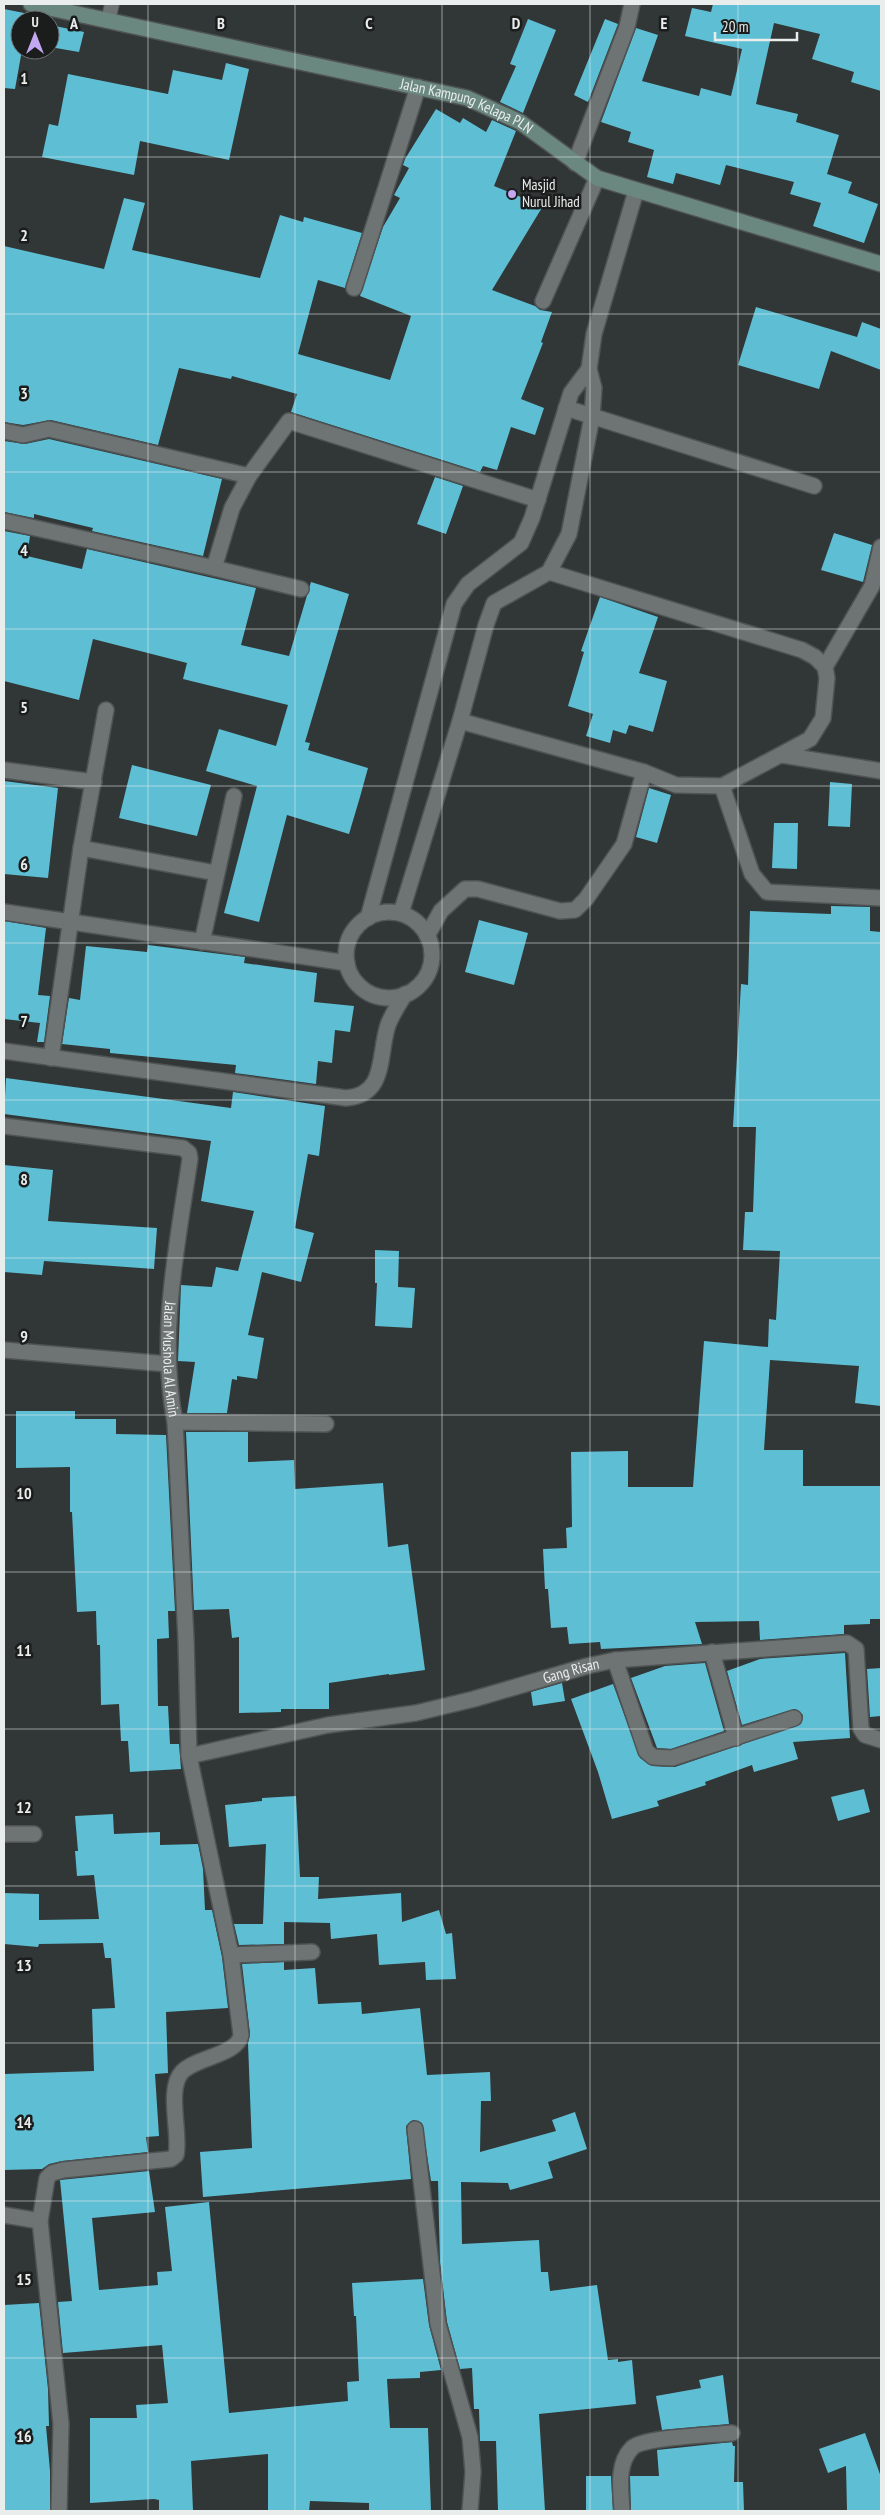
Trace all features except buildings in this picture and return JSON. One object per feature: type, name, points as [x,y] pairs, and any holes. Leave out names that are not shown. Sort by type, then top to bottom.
[{"type":"street","name":"Jalan Kampung Kelapa PLN","points":[[31,4],[467,98],[520,122],[575,164],[597,178],[881,264]]},
{"type":"street","points":[[575,164],[627,26],[632,4]]},
{"type":"street","points":[[354,288],[418,87]]},
{"type":"street","points":[[543,301],[597,178]]},
{"type":"street","points":[[407,916],[486,625],[494,603],[549,572],[569,534],[592,417],[594,388],[589,369],[594,334],[636,191]]},
{"type":"street","points":[[368,918],[454,604],[468,584],[521,543],[538,500],[571,393],[589,369]]},
{"type":"street","points":[[566,408],[814,486]]},
{"type":"street","points":[[214,568],[232,508],[249,476],[289,421],[538,500]]},
{"type":"street","points":[[4,431],[23,434],[49,429],[249,476]]},
{"type":"street","points":[[4,521],[301,589]]},
{"type":"street","points":[[825,667],[872,586],[881,547]]},
{"type":"street","points":[[460,721],[644,772],[676,785],[722,786],[810,739],[823,718],[827,678],[825,667],[815,657],[802,650],[549,572]]},
{"type":"street","points":[[51,1058],[69,922],[106,710]]},
{"type":"street","points":[[782,755],[881,771]]},
{"type":"street","points":[[4,770],[94,782]]},
{"type":"street","points":[[427,936],[441,910],[464,889],[472,888],[560,912],[575,910],[586,899],[624,844],[644,772]]},
{"type":"street","points":[[722,786],[752,874],[767,892],[777,895],[881,898]]},
{"type":"street","points":[[202,942],[234,796]]},
{"type":"street","points":[[81,848],[216,873]]},
{"type":"street","points":[[407,916],[422,927],[427,936],[432,948],[430,971],[415,990],[405,994],[393,998],[370,994],[351,976],[347,964],[347,946],[354,929],[368,918],[384,912],[407,916],[441,910]]},
{"type":"street","points":[[4,912],[347,964]]},
{"type":"street","points":[[313,958],[347,946]]},
{"type":"street","points":[[4,1051],[336,1096],[360,1097],[372,1088],[377,1077],[388,1024],[405,994]]},
{"type":"street","points":[[382,996],[388,1024]]},
{"type":"street","name":"Jalan Mushola Al Amin","points":[[4,1126],[183,1148],[189,1153],[190,1159],[170,1291],[168,1364],[170,1397],[175,1422],[186,1639],[189,1756],[231,1955],[240,2041],[232,2049],[215,2054],[182,2072],[177,2082],[174,2116],[178,2142],[176,2155],[171,2159],[52,2173],[44,2184],[40,2221]]},
{"type":"street","points":[[4,1350],[168,1364]]},
{"type":"street","points":[[175,1422],[326,1424]]},
{"type":"street","name":"Gang Risan","points":[[189,1756],[328,1725],[416,1713],[615,1660],[847,1643],[853,1645],[857,1656],[861,1729],[865,1735],[881,1740]]},
{"type":"street","points":[[712,1652],[736,1738]]},
{"type":"street","points":[[615,1660],[646,1751],[653,1757],[672,1758],[794,1718]]},
{"type":"street","points":[[4,1834],[34,1834]]},
{"type":"street","points":[[231,1955],[312,1952]]},
{"type":"street","points":[[415,2129],[438,2324],[464,2409],[470,2437],[473,2472],[470,2511]]},
{"type":"street","points":[[4,2215],[40,2221],[61,2424],[59,2511]]},
{"type":"street","points":[[622,2511],[622,2469],[632,2448],[648,2441],[732,2433]]},
{"type":"lane","points":[[108,21],[112,4]]},
{"type":"place","name":"Masjid Nurul Jihad","points":[[512,194]]}]
